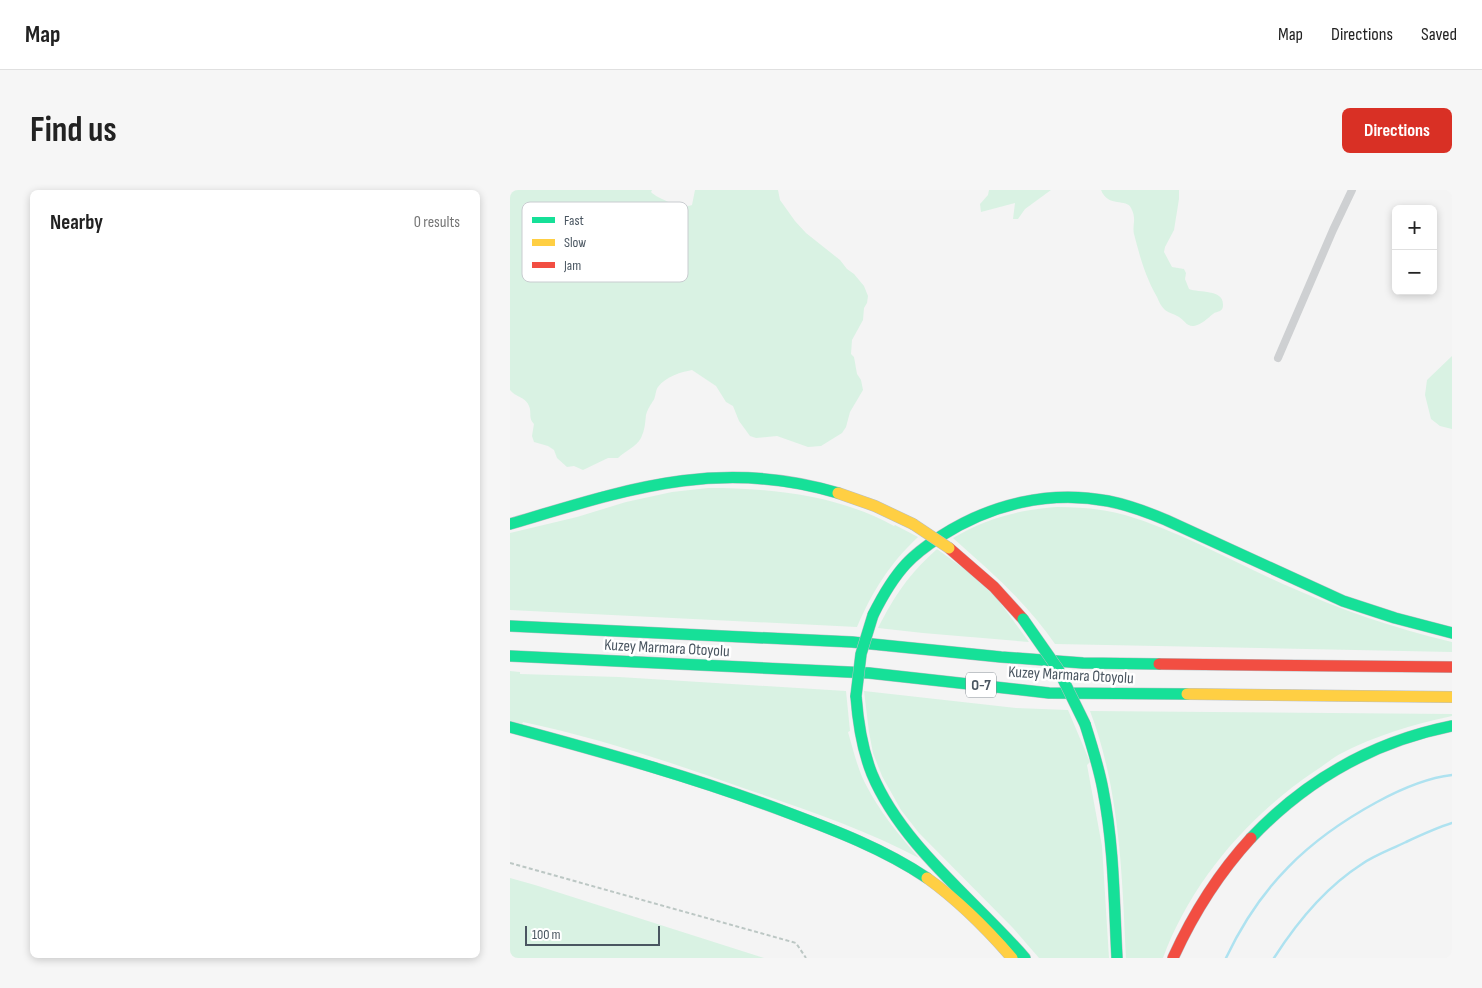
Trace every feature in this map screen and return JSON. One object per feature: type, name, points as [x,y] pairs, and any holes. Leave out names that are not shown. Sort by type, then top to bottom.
[{"type":"highway","points":[[510,524],[634,488],[701,478],[735,477],[795,482],[816,486],[875,506],[913,524],[949,548],[990,582],[1023,619],[1058,669],[1085,724],[1096,759],[1106,804],[1117,958]]},
{"type":"highway","points":[[1025,958],[996,924],[926,854],[893,813],[882,796],[863,750],[856,696],[861,651],[873,615],[883,596],[902,568],[922,550],[952,528],[972,517],[1022,501],[1048,497],[1079,497],[1108,501],[1150,514],[1360,607],[1400,620],[1452,632]]},
{"type":"highway","name":"Kuzey Marmara Otoyolu","points":[[510,626],[852,642],[1001,658],[1083,663],[1452,667]]},
{"type":"highway","name":"Kuzey Marmara Otoyolu","points":[[510,656],[870,673],[1049,692],[1452,697]]},
{"type":"highway","points":[[1173,958],[1203,900],[1222,872],[1258,830],[1304,790],[1340,766],[1380,747],[1412,735],[1452,726]]},
{"type":"highway","points":[[510,727],[621,757],[688,778],[799,817],[860,841],[902,863],[942,888],[974,916],[1012,958]]},
{"type":"street","points":[[1278,358],[1352,190]]},
{"type":"path","points":[[510,863],[796,943],[806,958]]},
{"type":"green space","points":[[510,190],[652,190],[651,192],[654,195],[671,202],[522,202],[522,282],[688,282],[688,206],[692,205],[695,190],[778,190],[780,200],[795,221],[806,233],[840,260],[854,274],[864,286],[868,296],[863,320],[852,340],[851,354],[854,357],[857,374],[861,380],[863,390],[850,412],[846,427],[842,433],[821,446],[808,447],[777,436],[756,438],[750,436],[739,421],[733,406],[726,402],[716,386],[692,370],[669,378],[658,387],[646,413],[644,429],[639,441],[618,458],[608,458],[583,470],[574,466],[567,467],[557,458],[554,450],[534,442],[532,436],[534,424],[531,420],[528,403],[510,390]]},
{"type":"green space","points":[[989,190],[1051,190],[1025,209],[1018,219],[1013,219],[1015,203],[981,212],[980,204],[988,195]]},
{"type":"green space","points":[[1101,190],[1179,190],[1174,230],[1164,252],[1172,267],[1184,269],[1189,289],[1210,292],[1219,296],[1222,299],[1223,308],[1194,326],[1187,324],[1179,317],[1165,310],[1149,282],[1143,266],[1134,234],[1134,215],[1131,208],[1129,205],[1108,199]]},
{"type":"green space","points":[[1452,356],[1452,429],[1440,426],[1431,419],[1425,395],[1427,380]]},
{"type":"green space","points":[[708,488],[780,492],[827,500],[873,515],[918,537],[890,568],[869,602],[857,627],[510,610],[510,533],[577,517],[626,502],[672,492]]},
{"type":"green space","points":[[1057,507],[1108,511],[1165,529],[1325,602],[1387,624],[1452,642],[1452,652],[1055,644],[1020,601],[953,538],[978,525],[1003,516],[1029,510]]},
{"type":"green space","points":[[937,549],[967,571],[996,597],[1029,642],[878,628],[903,586],[918,567]]},
{"type":"green space","points":[[510,671],[520,672],[520,674],[619,677],[846,691],[850,731],[848,732],[862,777],[883,813],[919,858],[834,820],[691,770],[551,728],[510,721]]},
{"type":"green space","points":[[864,691],[1016,708],[1068,710],[1090,762],[1087,765],[1102,846],[1109,958],[1039,958],[1013,928],[919,833],[901,810],[882,776],[873,753]]},
{"type":"green space","points":[[1090,711],[1452,714],[1452,716],[1395,731],[1366,742],[1333,758],[1290,789],[1245,830],[1224,853],[1189,903],[1163,958],[1126,958],[1121,864],[1114,802],[1108,771]]},
{"type":"green space","points":[[510,878],[535,885],[764,958],[510,958]]},
{"type":"waterway","points":[[1226,958],[1239,932],[1270,887],[1307,849],[1329,832],[1385,798],[1423,782],[1452,775]]},
{"type":"waterway","points":[[1274,958],[1292,931],[1313,906],[1349,873],[1378,855],[1452,823]]},
{"type":"traffic: fast","points":[[510,524],[633,490],[672,482],[712,478],[752,478],[794,483],[838,493]]},
{"type":"traffic: fast","points":[[873,615],[888,588],[901,570],[918,552],[941,536],[980,515],[1000,508],[1021,502],[1064,497],[1108,501],[1137,509],[1166,520],[1343,601],[1395,618],[1452,633]]},
{"type":"traffic: fast","points":[[856,696],[861,654],[873,615]]},
{"type":"traffic: fast","points":[[1023,619],[1058,669],[1085,724]]},
{"type":"traffic: fast","points":[[510,626],[852,642],[1083,663],[1159,664]]},
{"type":"traffic: fast","points":[[510,656],[869,673],[1049,693],[1187,694]]},
{"type":"traffic: fast","points":[[856,696],[863,745],[872,774],[885,800],[920,849],[1025,958]]},
{"type":"traffic: fast","points":[[1085,724],[1093,749],[1107,811],[1113,874],[1117,958]]},
{"type":"traffic: fast","points":[[1251,838],[1295,798],[1343,766],[1395,742],[1452,726]]},
{"type":"traffic: fast","points":[[510,727],[649,766],[752,800],[858,841],[894,858],[927,878]]},
{"type":"traffic: slow","points":[[838,493],[875,506],[913,524]]},
{"type":"traffic: slow","points":[[913,524],[949,548]]},
{"type":"traffic: slow","points":[[1187,694],[1452,697]]},
{"type":"traffic: slow","points":[[927,878],[972,915],[1012,958]]},
{"type":"traffic: jam","points":[[949,548],[994,587],[1023,619]]},
{"type":"traffic: jam","points":[[1159,664],[1452,667]]},
{"type":"traffic: jam","points":[[1173,958],[1207,895],[1251,838]]}]
